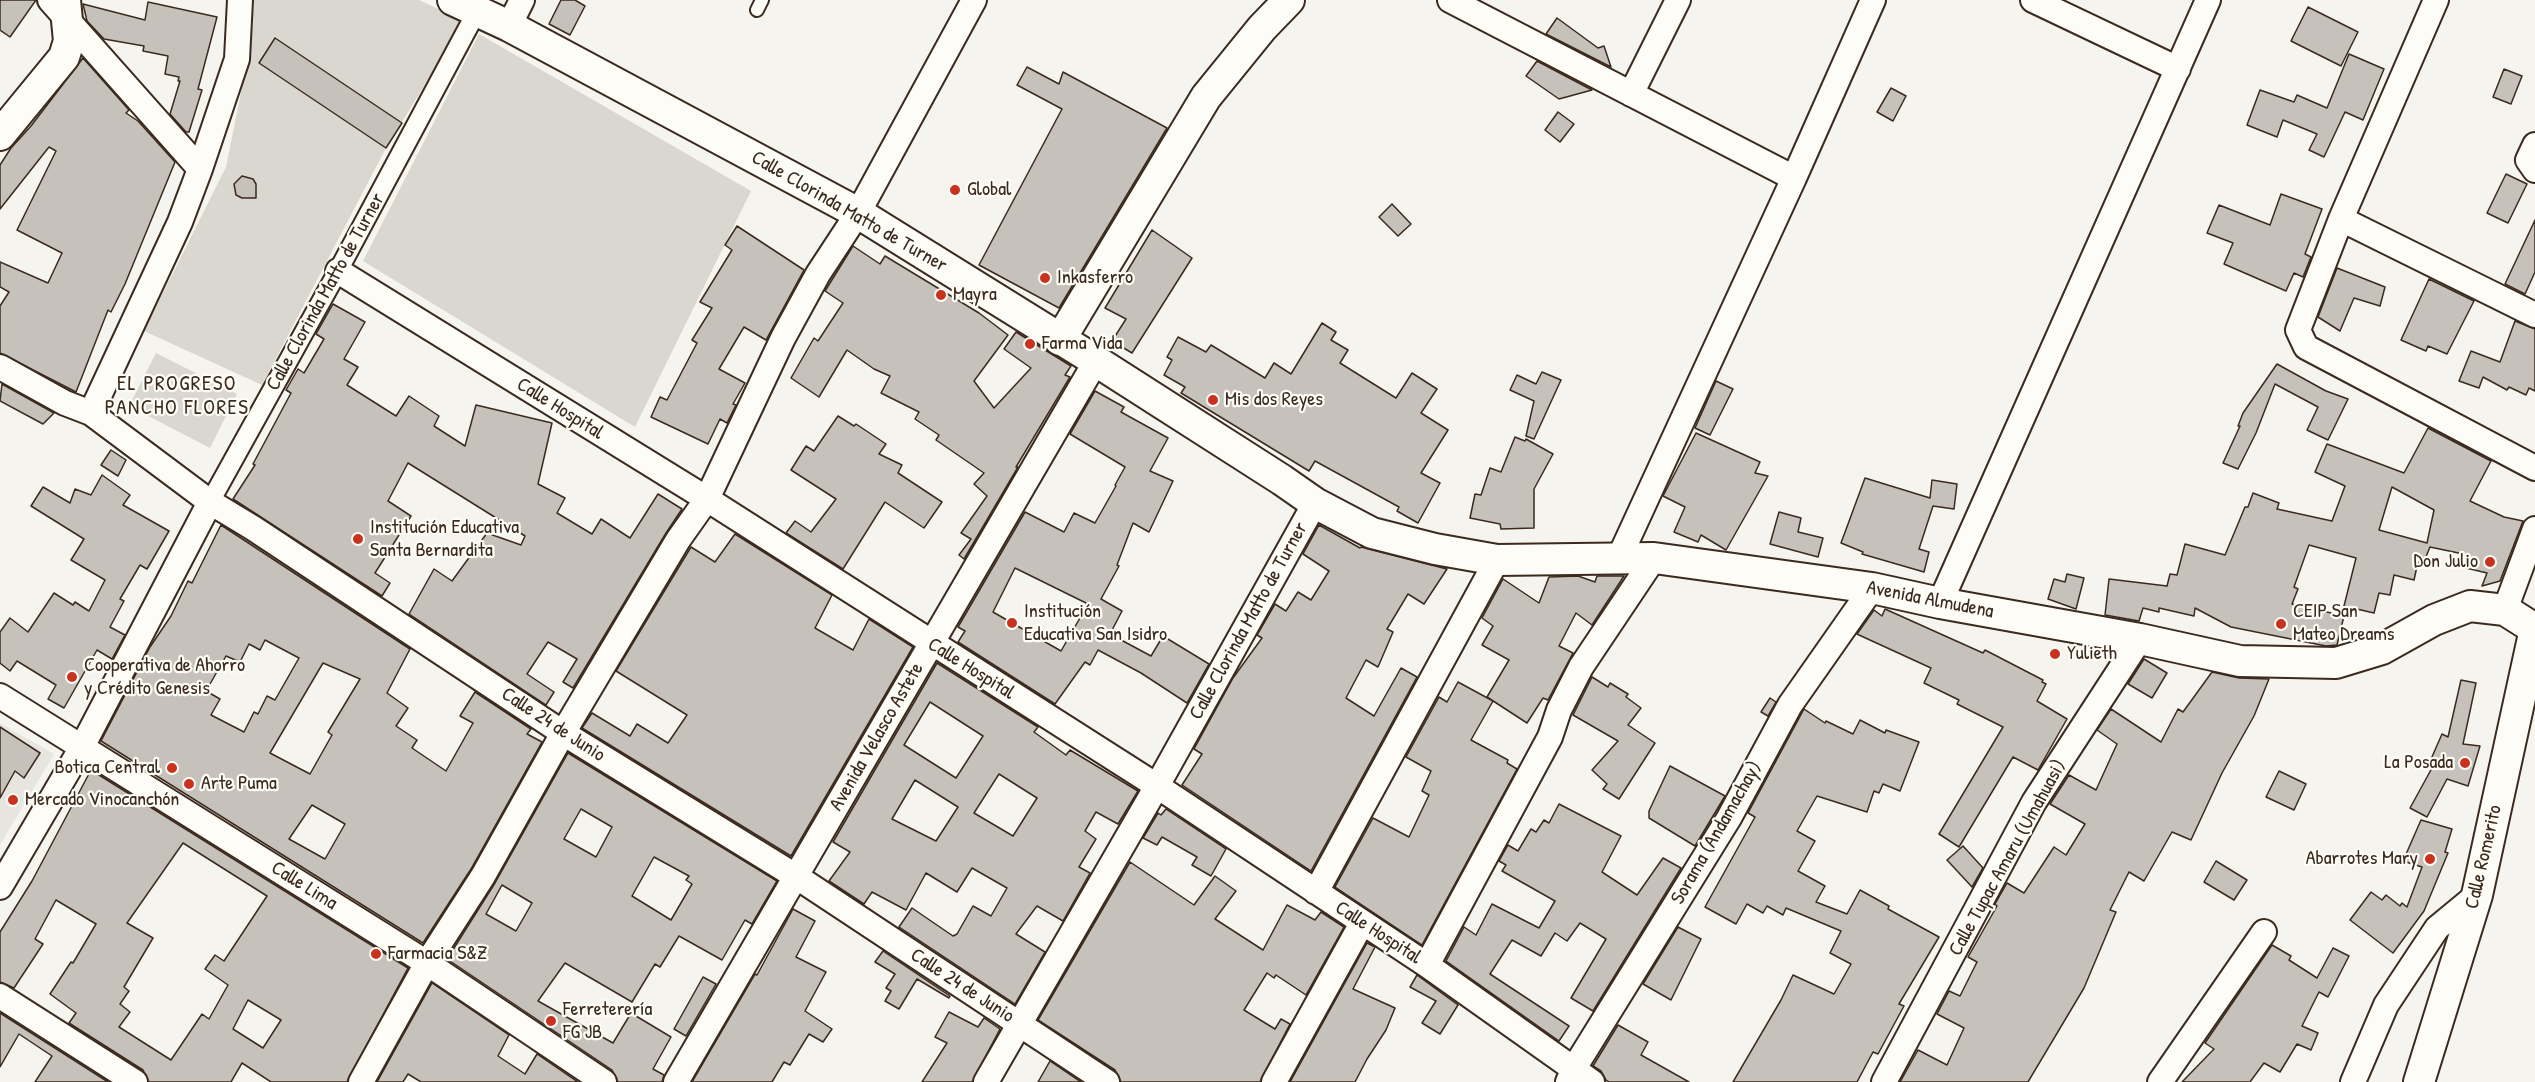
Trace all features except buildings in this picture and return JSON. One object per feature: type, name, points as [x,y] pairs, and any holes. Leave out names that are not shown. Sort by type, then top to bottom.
[{"type":"street","points":[[91,413],[180,222],[200,169],[237,59],[240,0]]},
{"type":"street","points":[[362,1082],[427,963],[483,876],[563,733],[678,540],[707,500],[783,338],[818,274],[858,213],[974,0]]},
{"type":"street","points":[[1060,340],[1206,97],[1262,28],[1289,0]]},
{"type":"street","points":[[1450,0],[1794,178]]},
{"type":"street","points":[[1631,93],[1678,0]]},
{"type":"street","points":[[1619,558],[1794,178],[1873,0]]},
{"type":"street","points":[[2032,0],[2178,69]]},
{"type":"street","points":[[1940,603],[2208,0]]},
{"type":"street","points":[[2436,0],[2341,219],[2298,330],[2306,347],[2535,468]]},
{"type":"street","points":[[60,5],[200,169]]},
{"type":"street","points":[[0,109],[20,87],[60,5]]},
{"type":"street","points":[[0,135],[64,57],[69,41],[60,5]]},
{"type":"street","name":"Calle Clorinda Matto de Turner","points":[[0,888],[82,747],[210,502],[338,272],[465,6],[516,13],[858,213],[1096,361],[1315,503],[1157,786],[986,1082]]},
{"type":"street","points":[[2535,145],[2528,160],[2535,170]]},
{"type":"street","points":[[2341,219],[2535,315]]},
{"type":"street","name":"Calle Hospital","points":[[338,272],[707,500],[1157,786],[1427,965],[1578,1078]]},
{"type":"street","name":"Avenida Velasco Astete","points":[[676,1082],[1096,361]]},
{"type":"street","name":"Calle 24 de Junio","points":[[0,367],[65,403],[91,413],[210,502],[563,733],[797,877],[1107,1082]]},
{"type":"street","name":"Avenida Almudena","points":[[1315,503],[1372,533],[1435,549],[1497,560],[1654,558],[1872,588],[1940,603],[2140,639],[2240,661],[2336,663],[2382,649],[2434,620],[2469,606],[2505,610],[2535,629]]},
{"type":"street","points":[[2505,610],[2535,529]]},
{"type":"street","points":[[1427,965],[1550,737],[1559,710],[1581,667],[1654,558]]},
{"type":"street","points":[[1316,892],[1497,560]]},
{"type":"street","name":"Sorama (Andamachay)","points":[[1578,1078],[1729,818],[1790,705],[1872,588]]},
{"type":"street","name":"Calle Romerito","points":[[2419,1082],[2477,895],[2535,629]]},
{"type":"street","name":"Calle Tupac Amaru (Umahuasi)","points":[[1884,1082],[2034,802],[2140,639]]},
{"type":"street","name":"Calle Lima","points":[[0,696],[427,963],[604,1082]]},
{"type":"street","points":[[2354,1082],[2386,1005],[2437,928],[2477,895]]},
{"type":"street","points":[[1274,1082],[1362,923]]},
{"type":"street","points":[[2160,1082],[2264,932]]},
{"type":"street","points":[[0,996],[135,1082]]},
{"type":"shaded area","points":[[254,0],[419,0],[464,21],[386,148],[262,385],[144,331],[226,167],[249,53]]},
{"type":"shaded area","points":[[479,34],[751,191],[635,427],[363,261]]},
{"type":"shaded area","points":[[156,353],[237,394],[210,448],[129,406]]},
{"type":"shaded area","name":"Mercado Vinocanchón","points":[[0,723],[54,754],[0,845]]},
{"type":"place","name":"Global","points":[[955,190]]},
{"type":"place","name":"Inkasferro","points":[[1045,278]]},
{"type":"place","name":"Mayra","points":[[941,295]]},
{"type":"place","name":"Farma Vida","points":[[1030,344]]},
{"type":"place","name":"Mis dos Reyes","points":[[1213,400]]},
{"type":"place","name":"Institución Educativa Santa Bernardita","points":[[358,539]]},
{"type":"place","name":"Don Julio","points":[[2490,562]]},
{"type":"place","name":"Institución Educativa San Isidro","points":[[1012,623]]},
{"type":"place","name":"CEIP San Mateo Dreams","points":[[2281,624]]},
{"type":"place","name":"Yulieth","points":[[2055,654]]},
{"type":"place","name":"Cooperativa de Ahorro y Crédito Genesis","points":[[72,677]]},
{"type":"place","name":"La Posada","points":[[2465,763]]},
{"type":"place","name":"Botica Central","points":[[172,768]]},
{"type":"place","name":"Arte Puma","points":[[189,784]]},
{"type":"place","name":"Mercado Vinocanchón","points":[[13,800]]},
{"type":"place","name":"Abarrotes Mary","points":[[2430,859]]},
{"type":"place","name":"Farmacia S&Z","points":[[376,954]]},
{"type":"place","name":"Ferreterería FG JB","points":[[551,1021]]},
{"type":"district","name":"EL PROGRESO PANCHO FLORES","points":[[177,396]]}]
